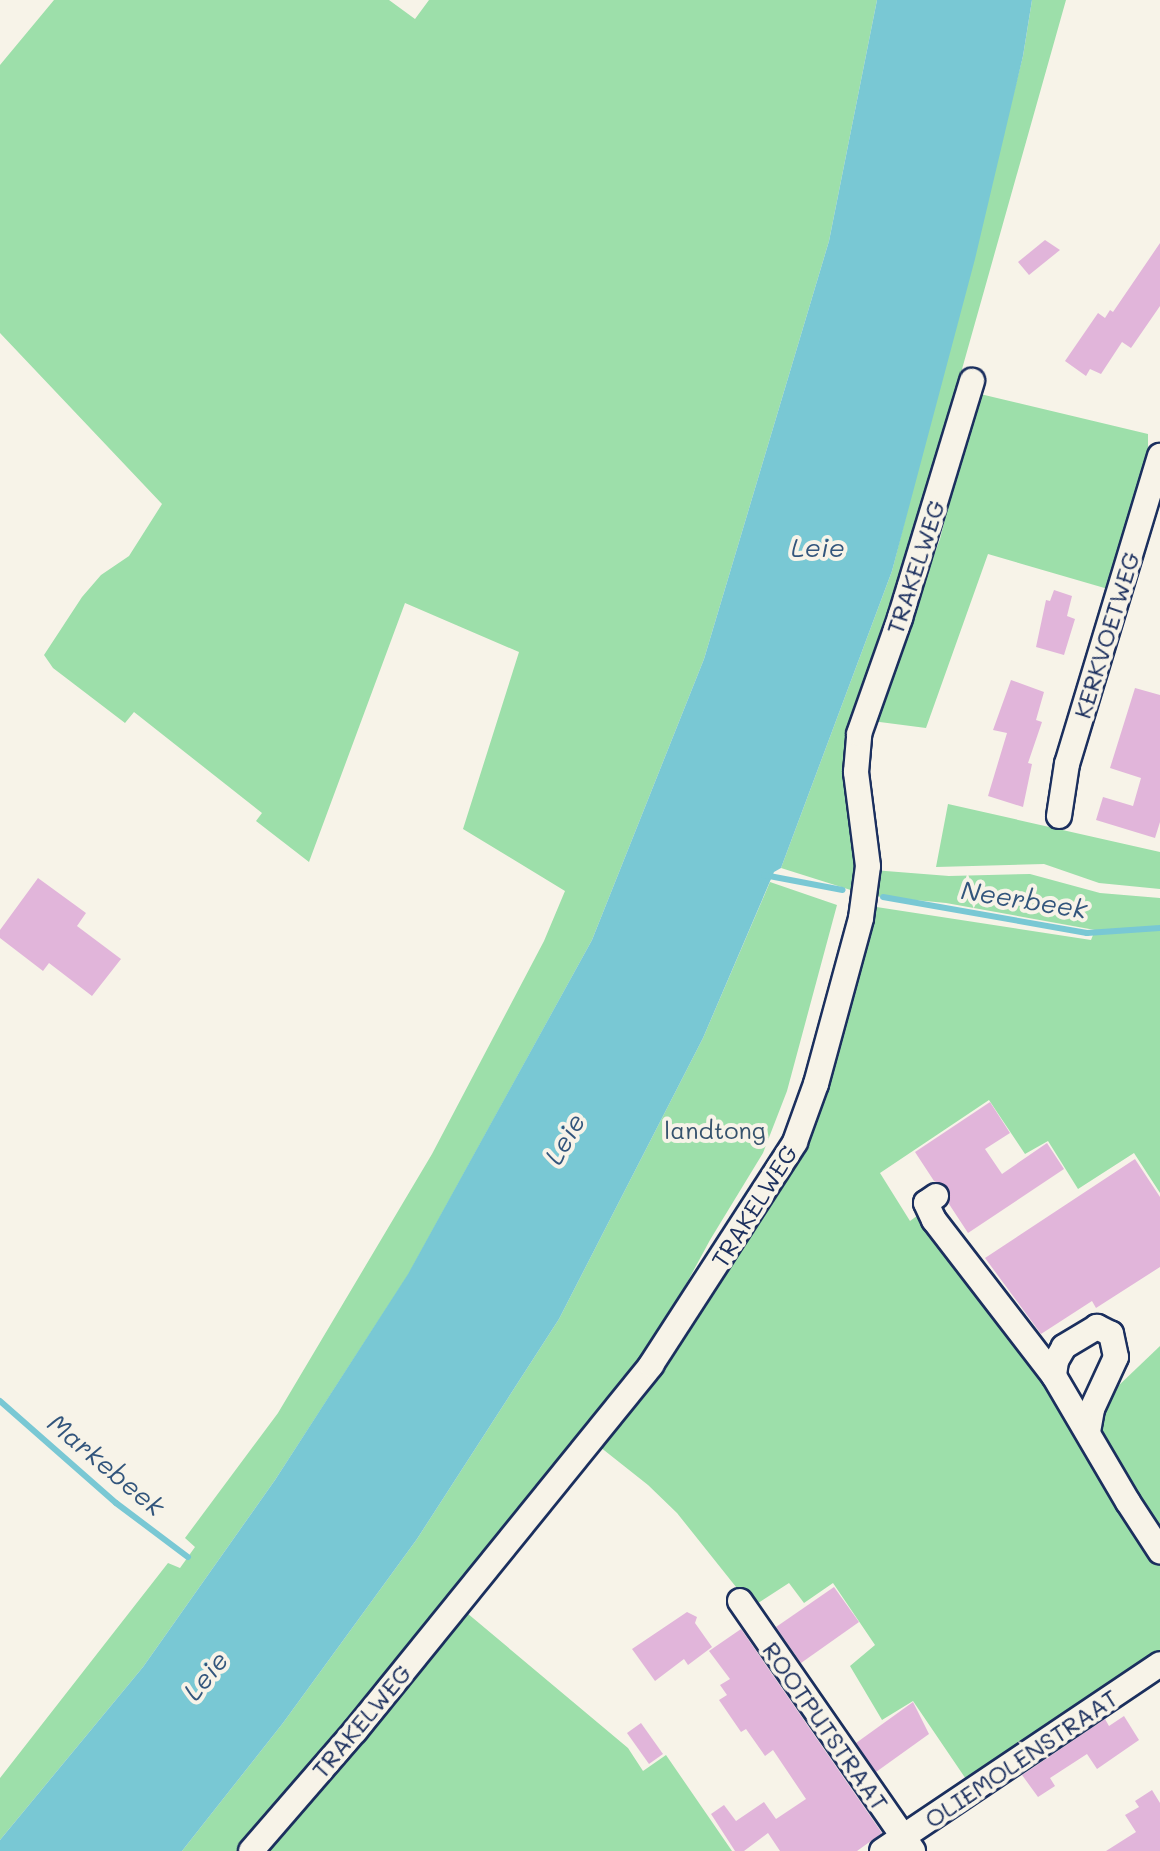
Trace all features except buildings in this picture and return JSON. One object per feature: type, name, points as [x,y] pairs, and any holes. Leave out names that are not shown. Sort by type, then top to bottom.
[{"type":"street","name":"TRAKELWEG","points":[[251,1851],[355,1731],[651,1365],[795,1142],[816,1084],[861,918],[868,866],[856,772],[859,734],[900,618],[972,381]]},
{"type":"street","name":"KERKVOETWEG","points":[[1059,816],[1067,764],[1160,456]]},
{"type":"street","points":[[936,1196],[926,1203],[934,1220],[1054,1376],[1160,1551]]},
{"type":"street","points":[[1054,1376],[1056,1361],[1064,1347],[1079,1335],[1097,1327],[1111,1334],[1116,1357],[1092,1409],[1088,1432]]},
{"type":"street","name":"ROOTPUTSTRAAT","points":[[740,1601],[908,1844]]},
{"type":"street","name":"OLIEMOLENSTRAAT","points":[[882,1851],[908,1844],[1160,1664]]},
{"type":"green space","points":[[54,0],[389,0],[415,19],[429,0],[877,0],[829,241],[704,659],[592,940],[408,1275],[275,1480],[143,1667],[0,1840],[0,1778],[168,1563],[180,1568],[195,1547],[185,1538],[278,1413],[432,1154],[544,941],[565,891],[463,829],[519,652],[405,603],[309,862],[256,821],[262,813],[134,712],[125,723],[53,668],[44,655],[82,597],[101,575],[129,556],[162,504],[0,333],[0,65]]},
{"type":"green space","points":[[1032,0],[1066,0],[904,575],[856,713],[857,892],[781,868],[892,571],[1023,56]]},
{"type":"green space","points":[[976,393],[1148,434],[1148,449],[1108,589],[988,554],[926,728],[872,721],[940,539]]},
{"type":"green space","points":[[948,804],[1160,852],[1160,889],[1099,883],[1044,864],[936,867]]},
{"type":"green space","points":[[873,870],[949,876],[1030,874],[1100,893],[1160,898],[1160,1193],[1134,1153],[1078,1189],[1048,1141],[1025,1154],[989,1100],[880,1173],[910,1221],[921,1213],[1044,1377],[1160,1559],[1160,1655],[970,1785],[913,1701],[882,1720],[850,1666],[875,1645],[833,1583],[804,1603],[789,1583],[752,1607],[677,1513],[648,1485],[595,1443],[680,1337],[794,1164],[870,906],[1091,940],[1095,930],[946,903],[873,896]]},
{"type":"green space","name":"landtong","points":[[770,882],[837,905],[787,1091],[763,1153],[710,1240],[643,1364],[461,1608],[628,1748],[643,1771],[666,1755],[732,1851],[182,1851],[283,1723],[417,1539],[559,1319],[703,1038]]},
{"type":"green space","points":[[1160,1346],[1160,1537],[1100,1448],[1100,1414],[1116,1388]]},
{"type":"water","name":"Leie","points":[[877,0],[1032,0],[1023,56],[975,259],[892,571],[781,868],[774,872],[703,1038],[559,1319],[417,1539],[283,1723],[182,1851],[0,1851],[0,1840],[143,1667],[275,1480],[408,1274],[592,940],[704,659],[829,241]]},
{"type":"waterway","name":"Neerbeek","points":[[764,875],[843,890]]},
{"type":"waterway","name":"Neerbeek","points":[[883,897],[1087,933],[1160,928]]},
{"type":"waterway","name":"Markebeek","points":[[0,1401],[116,1503],[188,1557]]}]
